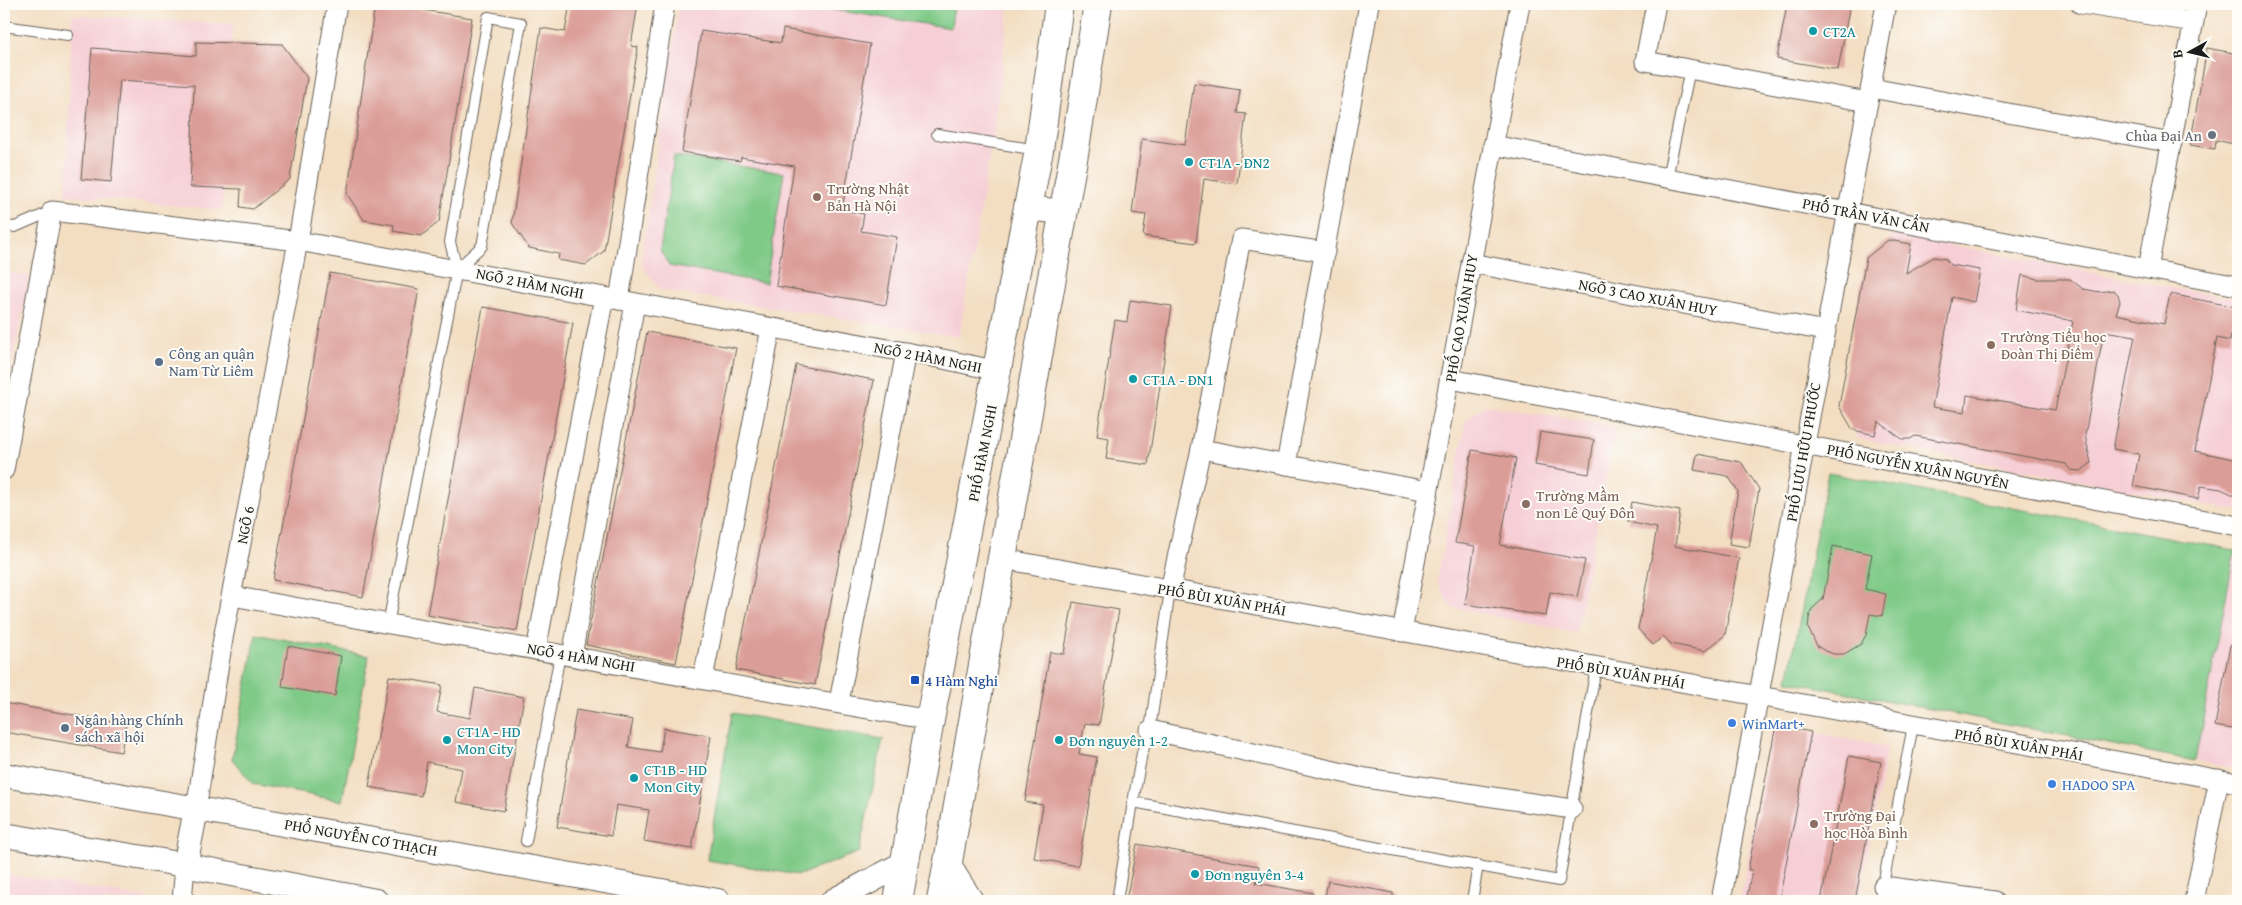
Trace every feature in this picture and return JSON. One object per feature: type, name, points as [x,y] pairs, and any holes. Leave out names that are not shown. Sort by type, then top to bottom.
[{"type":"main road","name":"PHỐ HÀM NGHI","points":[[898,901],[930,720],[1039,150],[1059,4]]},
{"type":"main road","points":[[941,901],[1003,559],[1098,4]]},
{"type":"main road","points":[[948,868],[969,901]]},
{"type":"street","points":[[298,241],[338,4]]},
{"type":"street","points":[[566,655],[665,4]]},
{"type":"street","points":[[1286,465],[1369,4]]},
{"type":"street","name":"PHỐ CAO XUÂN HUY","points":[[1402,632],[1520,4]]},
{"type":"street","points":[[1656,4],[1645,61],[2172,143]]},
{"type":"street","name":"PHỐ LƯU HỮU PHƯỚC","points":[[1722,901],[1804,444],[1886,4]]},
{"type":"street","points":[[2081,4],[2195,13],[2148,269]]},
{"type":"street","name":"PHỐ TRẦN VĂN CẨN","points":[[1493,145],[2238,286]]},
{"type":"street","points":[[1028,208],[1063,212]]},
{"type":"street","points":[[5,458],[52,211]]},
{"type":"street","name":"NGÕ 2 HÀM NGHI","points":[[52,211],[298,241],[906,352],[998,371]]},
{"type":"street","points":[[1170,590],[1200,449],[1240,239],[1325,252]]},
{"type":"street","name":"NGÕ 6","points":[[196,809],[232,596],[298,241]]},
{"type":"street","name":"NGÕ 3 CAO XUÂN HUY","points":[[1470,263],[1825,331]]},
{"type":"street","points":[[536,650],[620,300]]},
{"type":"street","points":[[703,679],[771,328]]},
{"type":"street","points":[[839,702],[906,352]]},
{"type":"street","name":"PHỐ NGUYỄN XUÂN NGUYÊN","points":[[1450,379],[2238,526]]},
{"type":"street","points":[[1200,449],[1428,491]]},
{"type":"street","name":"PHỐ BÙI XUÂN PHÁI","points":[[1003,559],[2238,783]]},
{"type":"street","name":"NGÕ 4 HÀM NGHI","points":[[232,596],[839,702],[930,720]]},
{"type":"street","points":[[1150,730],[1366,778],[1572,809]]},
{"type":"street","name":"PHỐ NGUYỄN CƠ THẠCH","points":[[4,774],[514,863],[718,901]]},
{"type":"street","points":[[2194,901],[2219,779]]},
{"type":"street","points":[[182,901],[185,866],[196,809]]},
{"type":"street","points":[[4,835],[376,901]]},
{"type":"street","points":[[833,901],[906,862]]},
{"type":"street","points":[[1882,893],[1995,901]]},
{"type":"lane","points":[[388,624],[457,269],[450,242],[488,17],[521,23],[482,246],[457,269]]},
{"type":"lane","points":[[4,26],[68,35]]},
{"type":"lane","points":[[1667,178],[1690,69]]},
{"type":"lane","points":[[938,134],[1039,150]]},
{"type":"lane","points":[[4,226],[15,227],[52,211]]},
{"type":"lane","points":[[1117,901],[1142,754],[1150,730],[1170,590]]},
{"type":"lane","points":[[526,841],[566,655]]},
{"type":"lane","points":[[1133,802],[1559,881],[1596,667]]},
{"type":"lane","points":[[1882,893],[1913,725]]},
{"type":"lane","points":[[1472,901],[1478,865]]},
{"type":"shaded area","name":"Trường Nhật Bản Hà Nội","points":[[679,4],[1009,4],[994,129],[959,337],[660,290],[641,264]]},
{"type":"shaded area","points":[[72,15],[233,24],[222,210],[66,195]]},
{"type":"shaded area","name":"Trường Tiểu học Đoàn Thị Điểm","points":[[1896,234],[2144,283],[2238,299],[2238,511],[1859,439],[1839,407],[1866,258]]},
{"type":"shaded area","points":[[4,272],[30,276],[8,382],[4,381]]},
{"type":"shaded area","name":"Trường Mầm non Lê Quý Đôn","points":[[1485,405],[1616,427],[1576,633],[1450,607],[1437,582],[1466,420]]},
{"type":"shaded area","points":[[2235,550],[2238,551],[2238,769],[2195,761]]},
{"type":"shaded area","name":"Trường Đại học Hòa Bình","points":[[1776,725],[1887,747],[1859,901],[1740,901],[1772,730]]},
{"type":"shaded area","points":[[4,874],[146,898],[148,901],[4,901]]},
{"type":"green space","points":[[795,4],[954,4],[951,28]]},
{"type":"green space","points":[[674,156],[784,173],[766,283],[669,266],[660,250]]},
{"type":"green space","points":[[1828,473],[2235,550],[2195,761],[1788,681]]},
{"type":"green space","points":[[256,634],[369,656],[342,801],[253,784],[232,759]]},
{"type":"green space","points":[[732,713],[883,739],[859,852],[799,875],[707,860]]},
{"type":"building","points":[[375,4],[417,6],[417,9],[472,18],[439,222],[421,236],[393,231],[394,225],[364,220],[347,194]]},
{"type":"building","points":[[570,4],[638,4],[631,46],[638,47],[604,251],[586,265],[558,260],[559,254],[529,248],[512,223],[541,28],[565,32]]},
{"type":"building","name":"CT2A","points":[[1787,4],[1850,4],[1838,70],[1777,59]]},
{"type":"building","points":[[783,29],[870,44],[842,210],[864,214],[861,231],[897,237],[886,305],[776,286],[794,166],[741,157],[740,161],[682,152],[701,31],[781,43]]},
{"type":"building","points":[[196,42],[282,44],[307,78],[290,179],[253,209],[240,207],[241,189],[190,187],[194,85],[120,80],[111,182],[81,179],[92,48],[196,56]]},
{"type":"building","points":[[2207,48],[2238,54],[2238,145],[2216,140],[2215,149],[2190,145]]},
{"type":"building","name":"CT1A - ĐN2","points":[[1194,83],[1240,90],[1237,113],[1246,114],[1237,184],[1204,179],[1196,243],[1143,236],[1146,215],[1132,213],[1142,139],[1185,145]]},
{"type":"building","points":[[1888,240],[1911,244],[1906,273],[1934,257],[1946,259],[1950,265],[1980,270],[1974,302],[1952,297],[1932,407],[1965,412],[1967,395],[2055,410],[2073,321],[2016,310],[2022,275],[2037,279],[2070,279],[2083,289],[2100,292],[2113,290],[2118,294],[2120,302],[2116,314],[2164,324],[2170,294],[2236,307],[2230,341],[2217,338],[2195,451],[2238,460],[2238,497],[2221,489],[2201,486],[2198,499],[2133,486],[2139,454],[2113,449],[2135,336],[2104,331],[2085,435],[2091,463],[2081,471],[2070,470],[2066,464],[1915,436],[1910,439],[1902,439],[1878,421],[1875,435],[1853,430],[1839,406],[1866,258]]},
{"type":"building","points":[[330,273],[419,289],[363,597],[273,580]]},
{"type":"building","name":"CT1A - ĐN1","points":[[1130,300],[1172,306],[1148,465],[1106,459],[1109,438],[1097,436],[1115,320],[1127,322]]},
{"type":"building","points":[[483,307],[573,323],[517,631],[427,615]]},
{"type":"building","points":[[647,332],[736,348],[676,663],[586,645]]},
{"type":"building","points":[[796,365],[874,380],[815,685],[736,670]]},
{"type":"building","points":[[1540,432],[1594,440],[1589,474],[1535,465]]},
{"type":"building","points":[[1472,450],[1516,458],[1500,545],[1585,560],[1577,597],[1550,592],[1546,616],[1465,604],[1475,546],[1455,543]]},
{"type":"building","points":[[1697,454],[1741,462],[1759,489],[1749,547],[1729,544],[1738,491],[1728,476],[1694,470]]},
{"type":"building","points":[[1632,502],[1680,511],[1675,546],[1739,558],[1725,635],[1705,651],[1671,644],[1663,636],[1653,645],[1638,629],[1657,528],[1628,522]]},
{"type":"building","points":[[1833,546],[1872,554],[1865,589],[1886,594],[1882,616],[1870,614],[1866,635],[1861,644],[1844,654],[1834,654],[1817,646],[1808,628],[1812,609],[1823,599]]},
{"type":"building","name":"Đơn nguyên 1-2","points":[[1073,602],[1119,610],[1099,725],[1085,723],[1079,754],[1097,757],[1078,866],[1034,858],[1043,805],[1025,802],[1050,652],[1064,654]]},
{"type":"building","points":[[2230,645],[2238,646],[2238,730],[2215,726]]},
{"type":"building","points":[[288,646],[341,656],[335,696],[282,687]]},
{"type":"building","name":"CT1A - HD Mon City","points":[[389,676],[442,685],[437,712],[470,718],[475,688],[524,697],[504,811],[456,802],[462,769],[427,762],[421,796],[369,787]]},
{"type":"building","name":"Ngân hàng Chính sách xã hội","points":[[4,703],[126,724],[121,752],[4,732]]},
{"type":"building","name":"CT1B - HD Mon City","points":[[576,710],[633,720],[628,747],[660,752],[664,728],[711,736],[692,849],[644,841],[649,810],[616,805],[611,836],[557,827]]},
{"type":"building","points":[[1776,725],[1811,732],[1779,901],[1746,901],[1752,870],[1748,870]]},
{"type":"building","points":[[1849,756],[1881,762],[1855,901],[1821,901]]},
{"type":"building","name":"Đơn nguyên 3-4","points":[[1137,844],[1259,866],[1256,883],[1313,893],[1312,901],[1154,901],[1127,896]]},
{"type":"building","points":[[1328,881],[1393,893],[1393,901],[1324,901]]},
{"type":"place","name":"CT2A","points":[[1813,31]]},
{"type":"place","name":"Chùa Đại An","points":[[2212,135]]},
{"type":"place","name":"CT1A - ĐN2","points":[[1189,162]]},
{"type":"place","name":"Trường Nhật Bản Hà Nội","points":[[817,197]]},
{"type":"place","name":"Trường Tiểu học Đoàn Thị Điểm","points":[[1991,345]]},
{"type":"place","name":"Công an quận Nam Từ Liêm","points":[[159,362]]},
{"type":"place","name":"CT1A - ĐN1","points":[[1133,379]]},
{"type":"place","name":"Trường Mầm non Lê Quý Đôn","points":[[1526,504]]},
{"type":"place","name":"4 Hàm Nghi","points":[[915,680]]},
{"type":"place","name":"WinMart+","points":[[1732,723]]},
{"type":"place","name":"Ngân hàng Chính sách xã hội","points":[[65,728]]},
{"type":"place","name":"CT1A - HD Mon City","points":[[447,740]]},
{"type":"place","name":"Đơn nguyên 1-2","points":[[1059,740]]},
{"type":"place","name":"CT1B - HD Mon City","points":[[634,778]]},
{"type":"place","name":"HADOO SPA","points":[[2052,784]]},
{"type":"place","name":"Trường Đại học Hòa Bình","points":[[1814,824]]},
{"type":"place","name":"Đơn nguyên 3-4","points":[[1195,874]]}]
